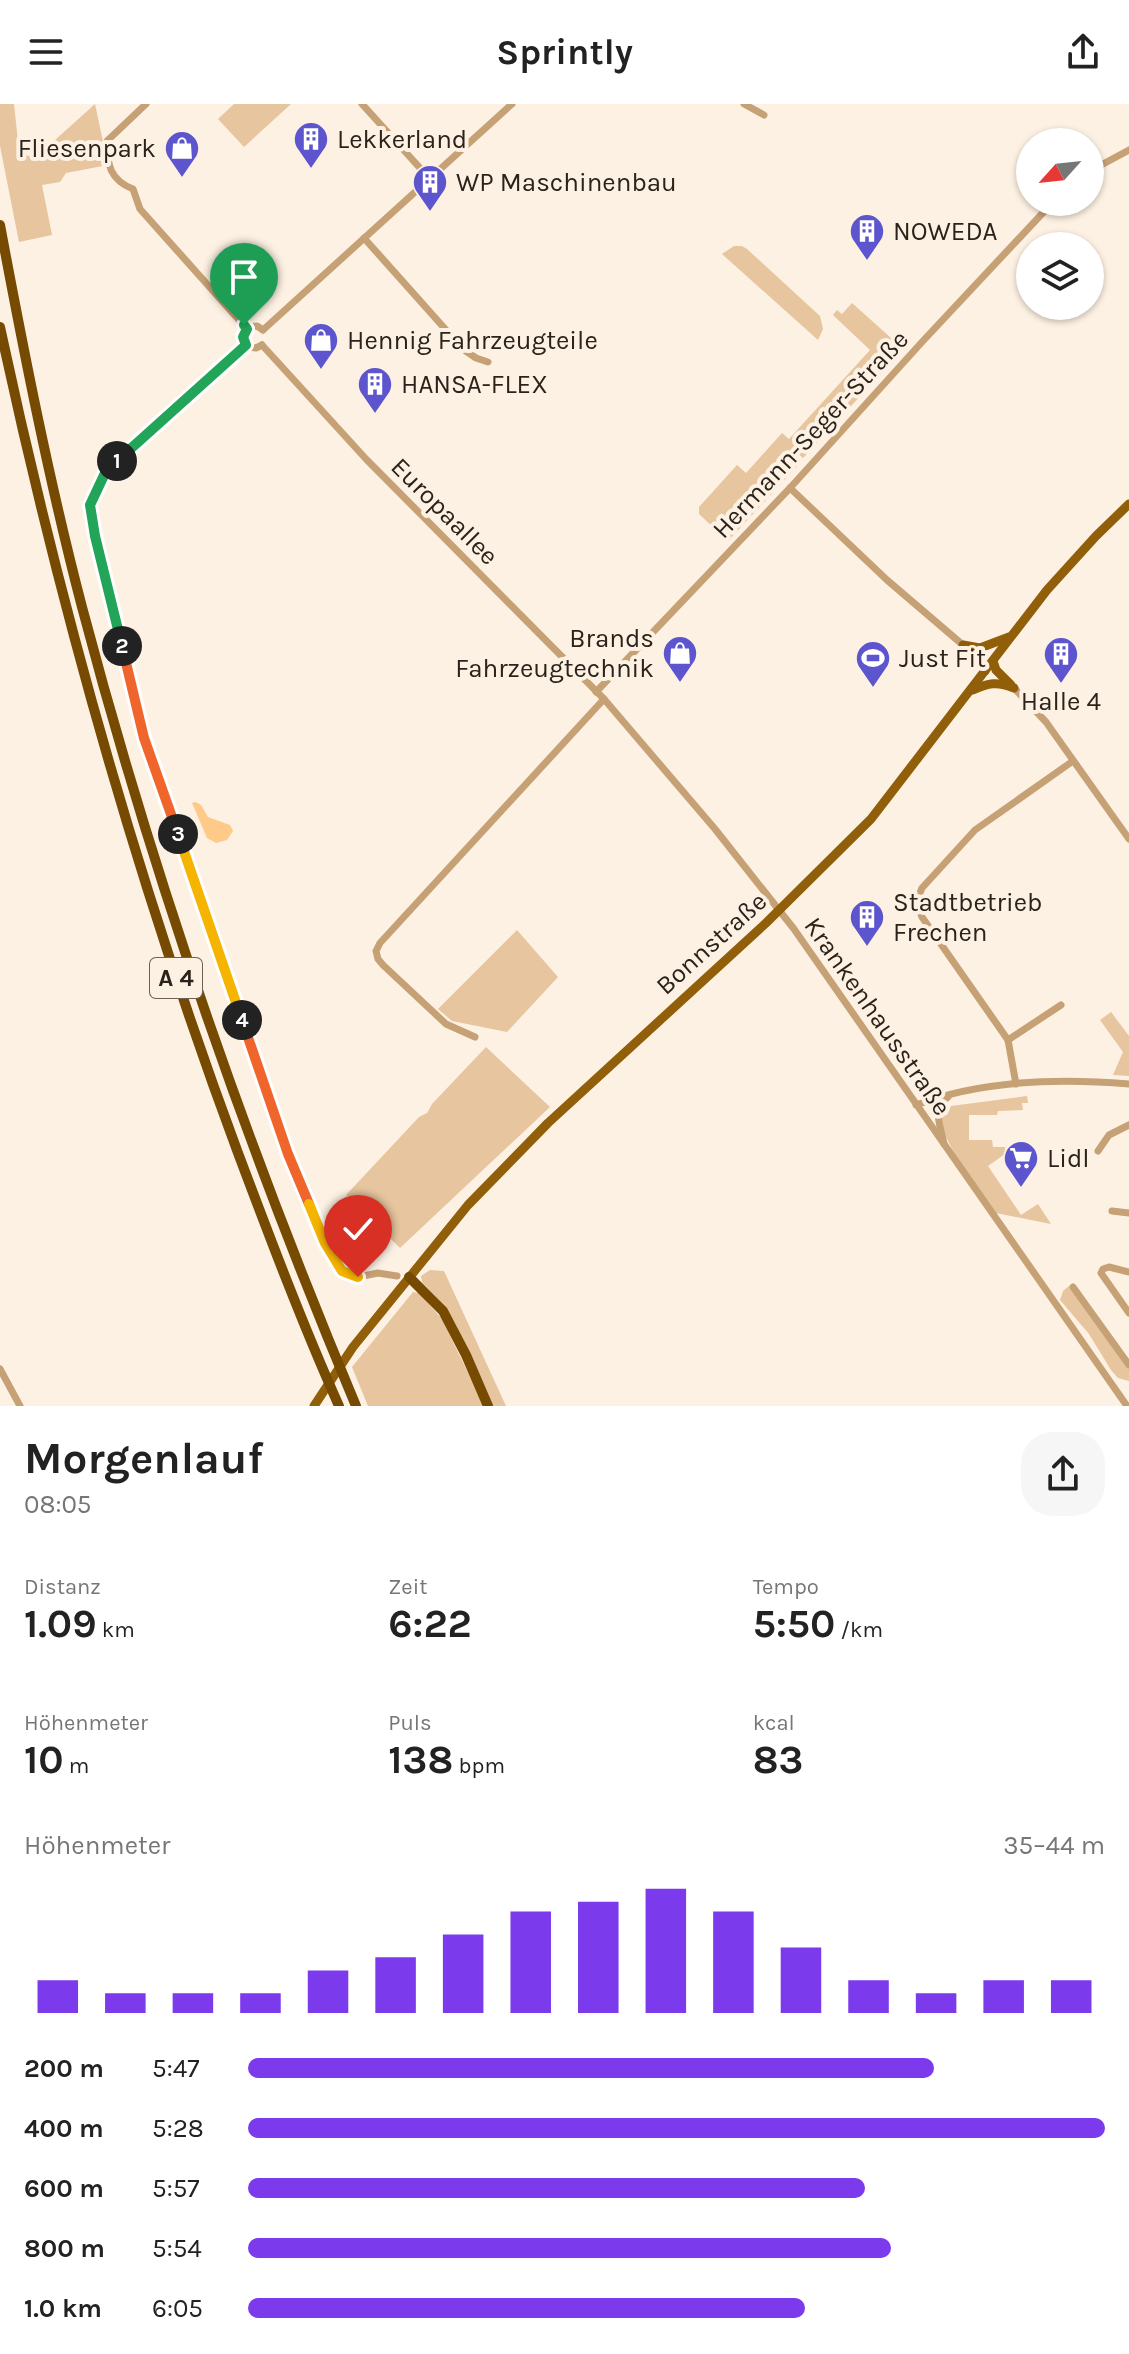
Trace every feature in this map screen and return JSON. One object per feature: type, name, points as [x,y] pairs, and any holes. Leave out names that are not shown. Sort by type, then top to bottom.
[{"type":"highway","name":"A 4","points":[[0,225],[26,364],[74,576],[146,831],[226,1076],[298,1266],[356,1406]]},
{"type":"highway","name":"A 4","points":[[0,327],[51,551],[130,836],[213,1087],[339,1406]]},
{"type":"highway","points":[[403,1276],[443,1311],[488,1406]]},
{"type":"main road","name":"Bonnstraße","points":[[314,1406],[403,1276],[515,1156],[596,1077],[779,910],[871,819],[1047,590],[1129,504]]},
{"type":"main road","points":[[963,645],[980,648],[1012,636]]},
{"type":"main road","points":[[963,645],[980,661],[985,671]]},
{"type":"main road","points":[[993,661],[996,670],[1014,688]]},
{"type":"main road","points":[[970,691],[993,682],[1014,688]]},
{"type":"street","points":[[146,104],[107,141],[113,175],[119,183],[133,189],[140,209],[247,329]]},
{"type":"street","points":[[362,104],[429,178]]},
{"type":"street","points":[[263,330],[512,104]]},
{"type":"street","points":[[744,104],[764,115]]},
{"type":"street","points":[[1104,163],[1129,150]]},
{"type":"street","name":"Hermann-Seger-Straße","points":[[596,692],[790,488],[1040,216]]},
{"type":"street","points":[[364,238],[463,349],[488,362]]},
{"type":"street","points":[[257,326],[263,330],[266,338],[262,345],[256,348],[246,345],[243,337],[247,329],[257,326]]},
{"type":"street","points":[[246,345],[106,471],[90,505],[95,536],[144,738],[299,1179],[325,1243],[342,1271],[358,1277],[378,1273],[403,1276]]},
{"type":"street","name":"Europaallee","points":[[262,345],[366,459],[604,699],[715,829],[779,910]]},
{"type":"street","points":[[790,488],[887,580],[963,645]]},
{"type":"street","points":[[1014,688],[1046,722],[1129,839]]},
{"type":"street","points":[[475,1037],[446,1024],[383,965],[376,951],[380,943],[604,699]]},
{"type":"street","points":[[1016,1084],[1008,1040],[922,917],[918,897],[922,888],[975,830],[1073,761]]},
{"type":"street","name":"Krankenhausstraße","points":[[779,910],[1127,1406]]},
{"type":"street","points":[[1008,1040],[1061,1005]]},
{"type":"street","points":[[916,1105],[956,1093],[1016,1084],[1071,1081],[1129,1084]]},
{"type":"street","name":"Krankenhausstraße","points":[[944,1146],[938,1110],[944,1100],[956,1093]]},
{"type":"street","points":[[1098,1151],[1109,1135],[1129,1125]]},
{"type":"street","points":[[1112,1211],[1129,1213]]},
{"type":"street","points":[[1129,1272],[1109,1267],[1102,1270],[1104,1279],[1129,1313]]},
{"type":"street","points":[[1073,1287],[1129,1365]]},
{"type":"street","points":[[0,1369],[20,1406]]},
{"type":"street","points":[[1119,1395],[1129,1390]]},
{"type":"shaded area","points":[[0,104],[14,104],[19,151],[34,159],[95,104],[108,165],[66,173],[60,182],[42,185],[52,235],[19,242],[0,146]]},
{"type":"shaded area","points":[[234,104],[291,104],[244,147],[218,119]]},
{"type":"shaded area","points":[[734,246],[747,249],[820,316],[823,329],[818,340],[722,254]]},
{"type":"shaded area","points":[[852,303],[900,346],[901,352],[803,458],[795,451],[791,454],[800,463],[728,541],[699,514],[699,507],[737,465],[746,473],[782,433],[789,439],[870,350],[833,315],[837,310],[842,314]]},
{"type":"shaded area","points":[[196,802],[208,817],[230,825],[233,831],[227,840],[216,843],[207,838],[192,803]]},
{"type":"shaded area","points":[[517,930],[558,977],[507,1032],[452,1021],[438,1009]]},
{"type":"shaded area","points":[[1111,1012],[1129,1036],[1129,1076],[1113,1075],[1123,1052],[1100,1020]]},
{"type":"shaded area","points":[[486,1047],[550,1107],[400,1248],[346,1195],[419,1117],[427,1113]]},
{"type":"shaded area","points":[[1027,1096],[1028,1103],[1022,1103],[1023,1110],[998,1111],[997,1115],[969,1115],[969,1140],[992,1140],[993,1147],[1005,1147],[1005,1154],[988,1166],[1021,1215],[1038,1204],[1051,1224],[996,1213],[962,1165],[942,1126],[940,1114],[947,1115],[951,1106]]},
{"type":"shaded area","points":[[430,1270],[444,1271],[506,1406],[492,1406],[456,1325],[444,1305],[422,1282],[421,1276]]},
{"type":"shaded area","points":[[1069,1286],[1129,1369],[1129,1381],[1118,1378],[1111,1370],[1089,1334],[1060,1300]]},
{"type":"shaded area","points":[[413,1292],[419,1293],[442,1319],[484,1406],[368,1406],[352,1367]]},
{"type":"place","name":"Lekkerland","points":[[311,170]]},
{"type":"place","name":"Fliesenpark","points":[[182,179]]},
{"type":"place","name":"WP Maschinenbau","points":[[430,213]]},
{"type":"place","name":"NOWEDA","points":[[867,262]]},
{"type":"place","name":"Hennig Fahrzeugteile","points":[[321,371]]},
{"type":"place","name":"HANSA-FLEX","points":[[375,415]]},
{"type":"place","name":"Brands Fahrzeugtechnik","points":[[680,684]]},
{"type":"place","name":"Halle 4","points":[[1061,685]]},
{"type":"place","name":"Just Fit","points":[[873,689]]},
{"type":"place","name":"Stadtbetrieb Frechen","points":[[867,948]]},
{"type":"place","name":"Lidl","points":[[1021,1189]]},
{"type":"route","points":[[244,325],[247,329],[243,337],[246,345],[106,471],[90,505],[144,738],[288,1154],[325,1243],[342,1271],[358,1277]]}]
